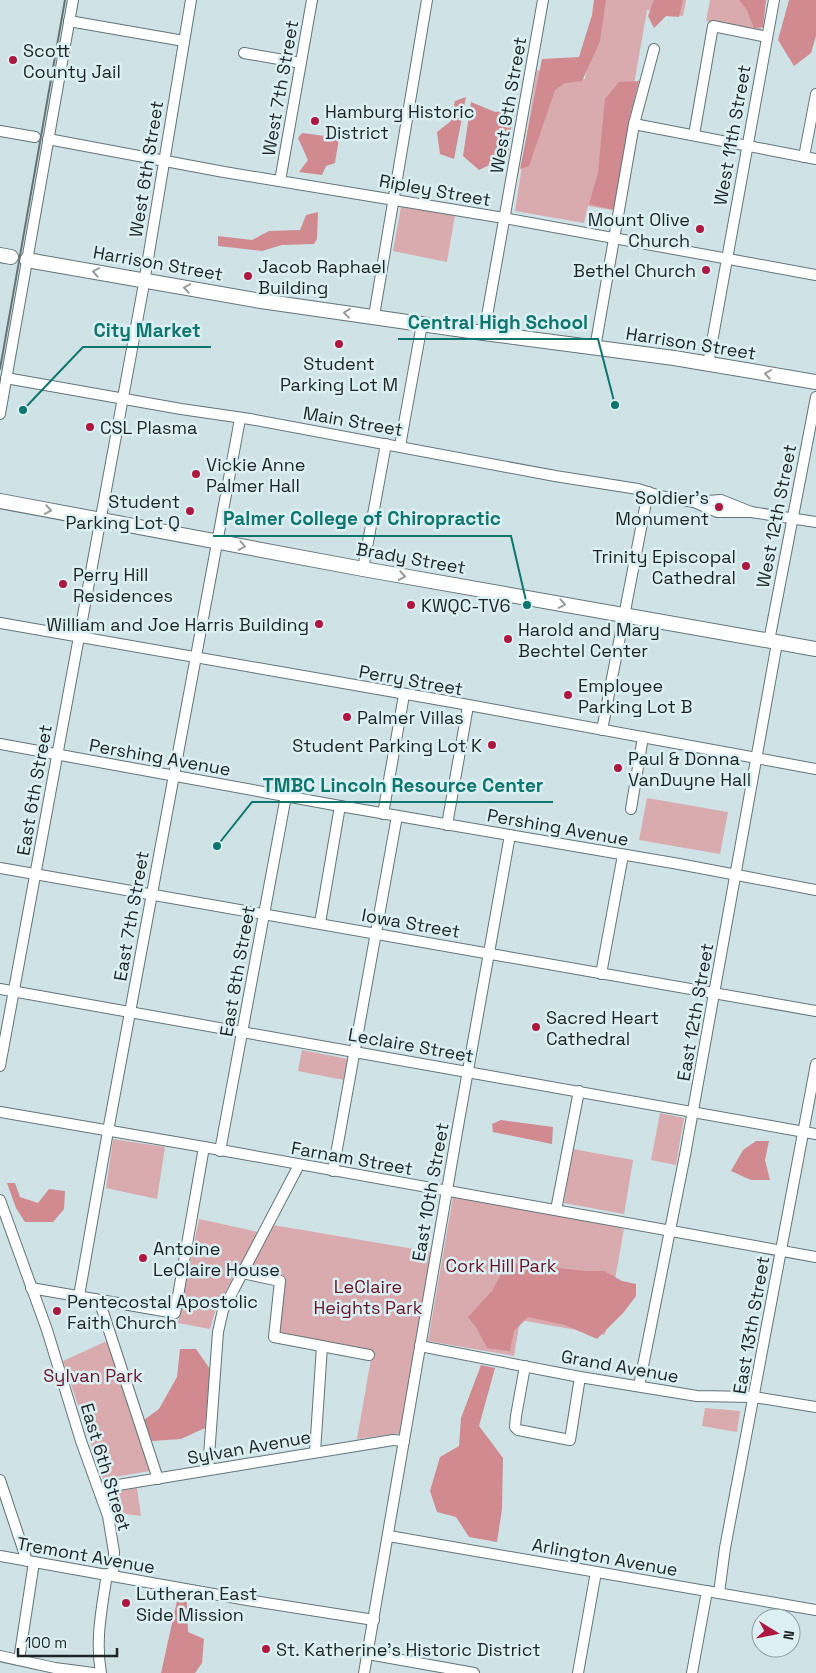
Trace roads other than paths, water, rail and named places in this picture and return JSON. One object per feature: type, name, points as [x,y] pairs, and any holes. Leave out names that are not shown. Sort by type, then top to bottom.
[{"type":"highway","name":"Harrison Street","points":[[27,260],[261,301],[708,364],[816,382]]},
{"type":"highway","name":"Brady Street","points":[[0,501],[363,569],[816,648]]},
{"type":"street","points":[[0,414],[72,0]]},
{"type":"street","name":"West 6th Street","points":[[100,520],[144,281],[191,0]]},
{"type":"street","name":"West 7th Street","points":[[280,181],[312,0]]},
{"type":"street","points":[[374,316],[392,199],[427,0]]},
{"type":"street","name":"West 9th Street","points":[[484,333],[543,0]]},
{"type":"street","name":"West 11th Street","points":[[708,364],[774,0]]},
{"type":"street","points":[[69,21],[184,41]]},
{"type":"street","points":[[694,135],[713,26],[767,37]]},
{"type":"street","points":[[595,348],[634,124],[654,49]]},
{"type":"street","points":[[244,53],[301,63]]},
{"type":"street","points":[[804,156],[816,95]]},
{"type":"street","points":[[634,124],[816,159]]},
{"type":"street","points":[[0,131],[35,137]]},
{"type":"street","name":"Ripley Street","points":[[48,139],[280,181],[504,218],[816,275]]},
{"type":"street","points":[[400,446],[422,324]]},
{"type":"street","name":"Main Street","points":[[6,378],[400,446],[694,502],[721,500],[751,512],[816,522]]},
{"type":"street","name":"West 12th Street","points":[[773,642],[793,518],[816,397]]},
{"type":"street","points":[[217,542],[240,419]]},
{"type":"street","points":[[363,569],[386,444]]},
{"type":"street","points":[[602,730],[648,492]]},
{"type":"street","name":"East 6th Street","points":[[0,1066],[100,520]]},
{"type":"street","name":"East 7th Street","points":[[79,1296],[217,542]]},
{"type":"street","name":"Perry Street","points":[[0,623],[816,769]]},
{"type":"street","name":"East 12th Street","points":[[639,1386],[715,994],[756,759],[773,642]]},
{"type":"street","points":[[383,814],[404,695]]},
{"type":"street","points":[[447,825],[468,706]]},
{"type":"street","points":[[631,808],[643,738]]},
{"type":"street","name":"Pershing Avenue","points":[[0,744],[816,890]]},
{"type":"street","name":"East 8th Street","points":[[220,1151],[286,796]]},
{"type":"street","points":[[320,924],[340,806]]},
{"type":"street","points":[[333,1171],[397,816]]},
{"type":"street","name":"East 10th Street","points":[[364,1673],[488,953],[510,836]]},
{"type":"street","points":[[601,974],[623,855]]},
{"type":"street","name":"Iowa Street","points":[[0,868],[816,1011]]},
{"type":"street","name":"Leclaire Street","points":[[0,989],[579,1090],[816,1134]]},
{"type":"street","name":"East 13th Street","points":[[719,1593],[725,1548],[816,1064]]},
{"type":"street","points":[[556,1210],[579,1090]]},
{"type":"street","name":"Farnam Street","points":[[0,1112],[816,1257]]},
{"type":"street","points":[[31,1288],[175,1313],[204,1147]]},
{"type":"street","points":[[208,1470],[218,1332],[223,1310],[299,1165]]},
{"type":"street","name":"East 6th Street","points":[[0,1200],[47,1330],[81,1440],[110,1524],[114,1552],[98,1630],[100,1673]]},
{"type":"street","points":[[242,1273],[280,1281],[274,1337],[369,1355]]},
{"type":"street","points":[[99,1300],[158,1479]]},
{"type":"street","points":[[315,1452],[322,1346]]},
{"type":"street","name":"Grand Avenue","points":[[420,1346],[580,1377],[697,1396],[754,1397],[816,1407]]},
{"type":"street","points":[[525,1366],[516,1416],[516,1427],[518,1430],[570,1440],[580,1377]]},
{"type":"street","name":"Sylvan Avenue","points":[[99,1489],[315,1452],[393,1440],[404,1441]]},
{"type":"street","points":[[0,1480],[30,1562],[19,1660]]},
{"type":"street","name":"Arlington Avenue","points":[[388,1536],[816,1610]]},
{"type":"street","name":"Tremont Avenue","points":[[0,1556],[248,1600],[374,1620]]},
{"type":"street","points":[[578,1673],[596,1572]]},
{"type":"street","points":[[692,1673],[707,1591]]},
{"type":"street","points":[[368,1654],[474,1673]]},
{"type":"street","points":[[0,1656],[55,1671],[93,1673]]},
{"type":"railway","points":[[0,369],[65,0]]},
{"type":"place","name":"Scott County Jail","points":[[13,60]]},
{"type":"place","name":"Hamburg Historic District","points":[[315,121]]},
{"type":"place","name":"Mount Olive Church","points":[[700,229]]},
{"type":"place","name":"Bethel Church","points":[[706,270]]},
{"type":"place","name":"Jacob Raphael Building","points":[[248,276]]},
{"type":"place","name":"Student Parking Lot M","points":[[339,344]]},
{"type":"place","name":"Central High School","points":[[615,405]]},
{"type":"place","name":"City Market","points":[[23,410]]},
{"type":"place","name":"CSL Plasma","points":[[90,427]]},
{"type":"place","name":"Vickie Anne Palmer Hall","points":[[196,474]]},
{"type":"place","name":"Soldier's Monument","points":[[719,507]]},
{"type":"place","name":"Student Parking Lot Q","points":[[190,511]]},
{"type":"place","name":"Trinity Episcopal Cathedral","points":[[746,566]]},
{"type":"place","name":"Perry Hill Residences","points":[[63,584]]},
{"type":"place","name":"KWQC-TV6","points":[[411,605]]},
{"type":"place","name":"Palmer College of Chiropractic","points":[[527,605]]},
{"type":"place","name":"William and Joe Harris Building","points":[[319,624]]},
{"type":"place","name":"Harold and Mary Bechtel Center","points":[[508,639]]},
{"type":"place","name":"Employee Parking Lot B","points":[[568,695]]},
{"type":"place","name":"Palmer Villas","points":[[347,717]]},
{"type":"place","name":"Student Parking Lot K","points":[[492,745]]},
{"type":"place","name":"Paul & Donna VanDuyne Hall","points":[[618,768]]},
{"type":"place","name":"TMBC Lincoln Resource Center","points":[[217,846]]},
{"type":"place","name":"Sacred Heart Cathedral","points":[[536,1027]]},
{"type":"place","name":"Antoine LeClaire House","points":[[143,1258]]},
{"type":"place","name":"Pentecostal Apostolic Faith Church","points":[[57,1311]]},
{"type":"place","name":"Lutheran East Side Mission","points":[[126,1603]]},
{"type":"place","name":"St. Katherine's Historic District","points":[[266,1649]]},
{"type":"park label","name":"Cork Hill Park","points":[[501,1265]]},
{"type":"park label","name":"LeClaire Heights Park","points":[[368,1296]]},
{"type":"park label","name":"Sylvan Park","points":[[93,1375]]}]
